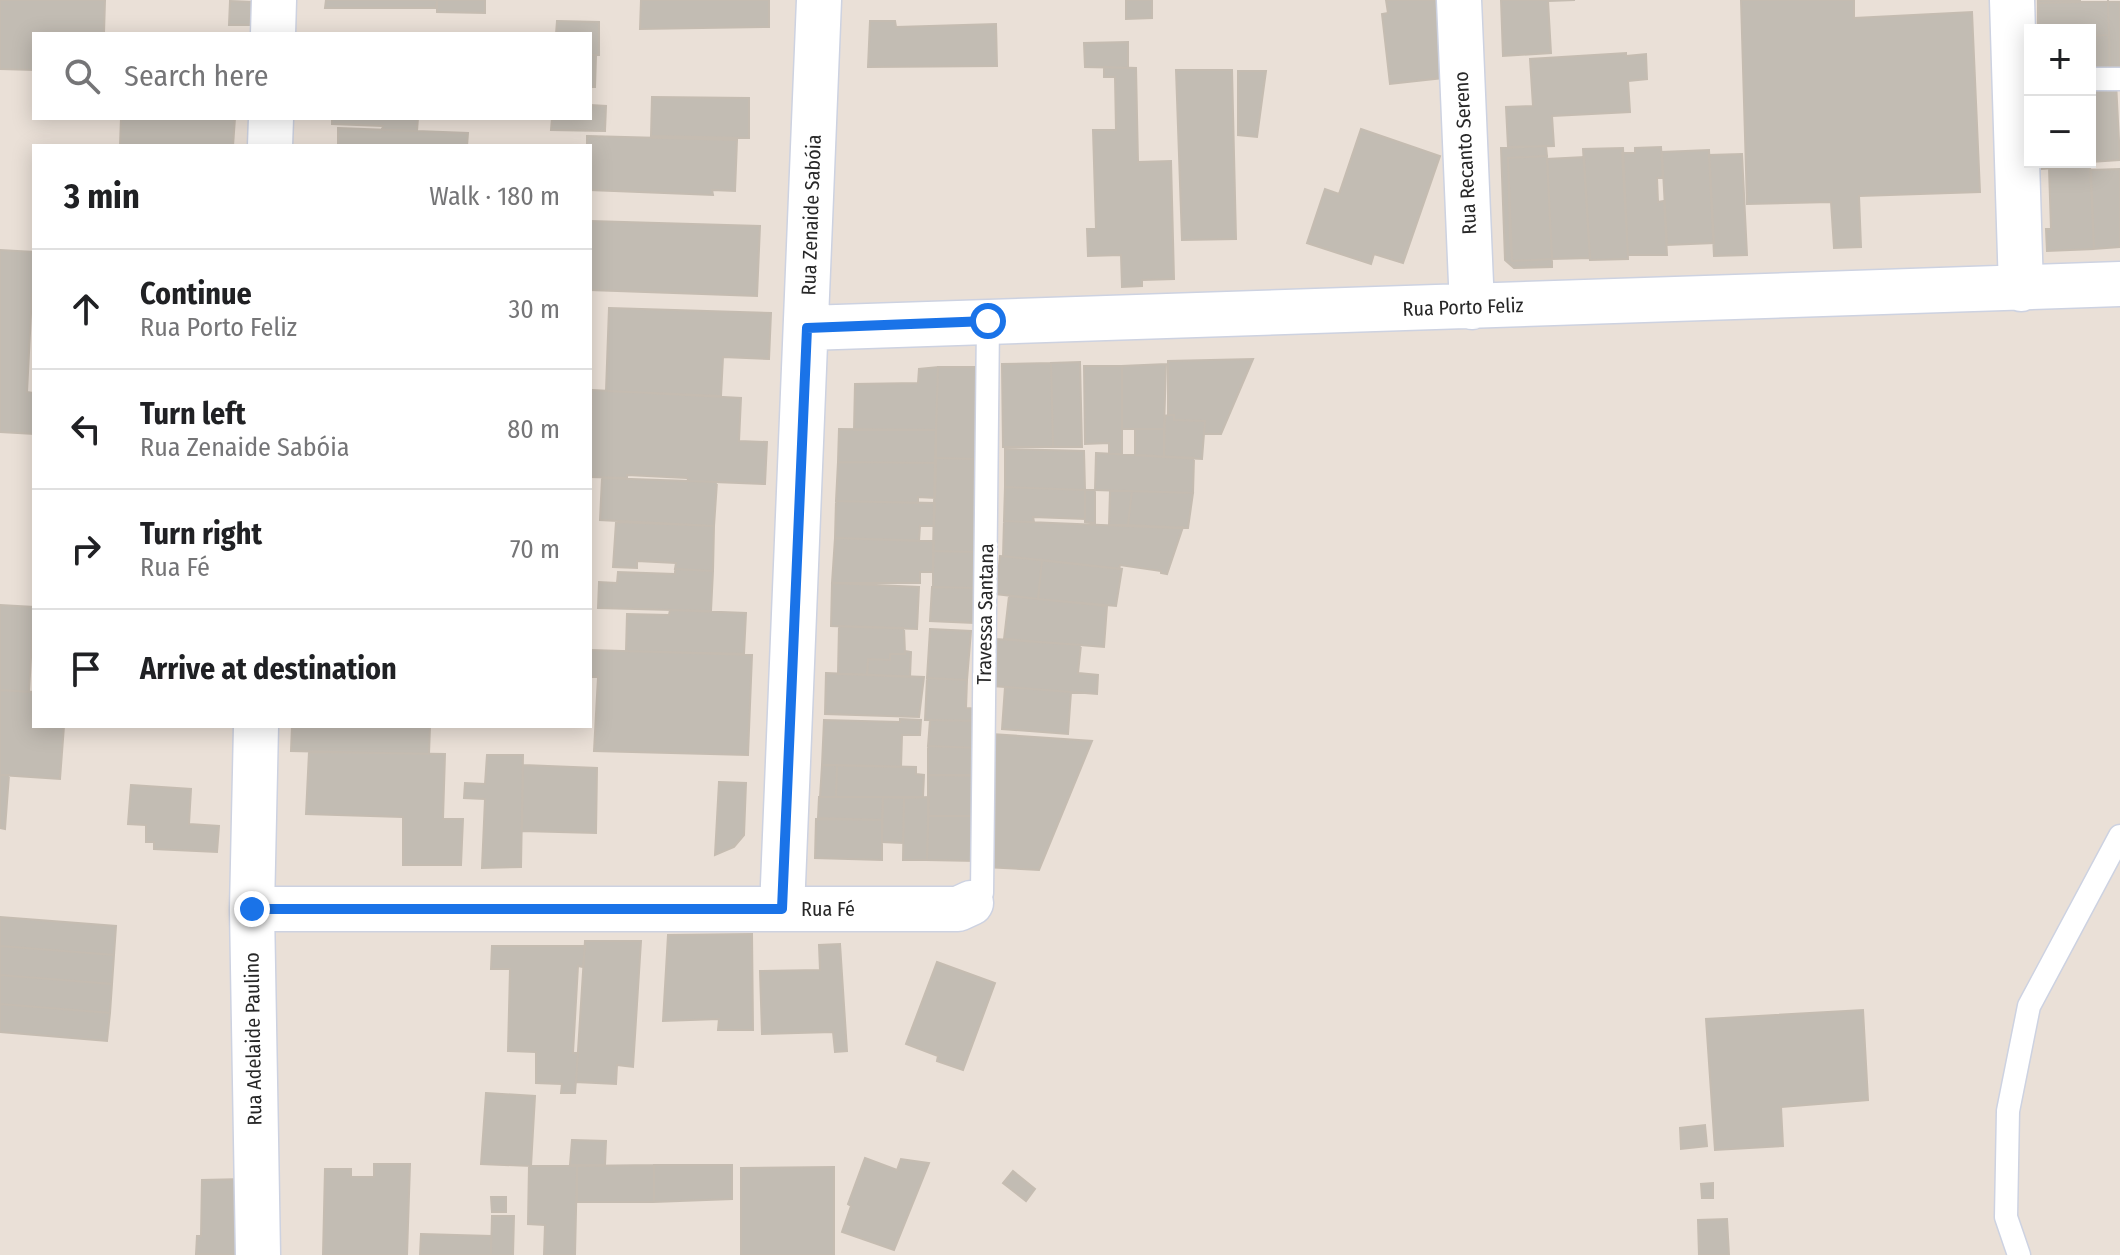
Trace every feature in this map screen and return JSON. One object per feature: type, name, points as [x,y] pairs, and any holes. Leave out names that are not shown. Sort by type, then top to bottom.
[{"type":"street","points":[[273,32],[274,0]]},
{"type":"street","name":"Rua Zenaide Sabóia","points":[[782,909],[819,0]]},
{"type":"street","name":"Rua Recanto Sereno","points":[[1459,0],[1472,307]]},
{"type":"street","points":[[2012,0],[2022,81],[2021,289]]},
{"type":"street","points":[[270,144],[271,120]]},
{"type":"street","name":"Rua Porto Feliz","points":[[807,328],[2120,284]]},
{"type":"street","name":"Rua Adelaide Paulino","points":[[256,728],[252,909],[258,1255]]},
{"type":"street","name":"Rua Fé","points":[[252,909],[958,909],[971,903]]},
{"type":"lane","points":[[2096,79],[2120,79]]},
{"type":"lane","name":"Travessa Santana","points":[[971,903],[982,893],[988,321]]},
{"type":"lane","points":[[2019,1255],[2006,1217],[2008,1111],[2029,1006],[2120,836]]},
{"type":"building","points":[[0,0],[105,0],[104,32],[32,32],[32,70],[0,69]]},
{"type":"building","points":[[326,0],[437,0],[436,8],[325,8]]},
{"type":"building","points":[[437,0],[485,0],[485,13],[437,12]]},
{"type":"building","points":[[641,0],[769,0],[769,27],[640,29]]},
{"type":"building","points":[[1126,0],[1152,0],[1152,18],[1126,19]]},
{"type":"building","points":[[1386,0],[1443,0],[1452,77],[1390,84],[1382,14],[1388,13]]},
{"type":"building","points":[[1501,0],[1575,0],[1548,1],[1551,53],[1503,56]]},
{"type":"building","points":[[1741,0],[1854,0],[1854,18],[1972,12],[1980,192],[1859,196],[1861,247],[1834,248],[1831,202],[1747,204]]},
{"type":"building","points":[[2038,0],[2080,0],[2080,2],[2038,3]]},
{"type":"building","points":[[230,1],[252,2],[250,25],[229,25]]},
{"type":"building","points":[[2108,1],[2109,35],[2096,36],[2096,24],[2038,24],[2038,3]]},
{"type":"building","points":[[2108,1],[2120,2],[2120,76],[2110,71]]},
{"type":"building","points":[[557,21],[599,22],[599,55],[592,55],[592,32],[556,32]]},
{"type":"building","points":[[870,21],[895,21],[896,27],[996,24],[997,66],[868,67]]},
{"type":"building","points":[[2109,35],[2110,71],[2096,72],[2096,36]]},
{"type":"building","points":[[1128,42],[1128,68],[1085,67],[1084,43]]},
{"type":"building","points":[[1626,53],[1626,56],[1646,54],[1647,79],[1628,81],[1630,112],[1552,116],[1554,146],[1508,147],[1506,107],[1533,106],[1530,59]]},
{"type":"building","points":[[592,55],[596,55],[595,87],[592,87]]},
{"type":"building","points":[[1104,67],[1136,68],[1138,162],[1171,161],[1174,279],[1142,280],[1142,286],[1122,287],[1121,255],[1088,256],[1087,229],[1096,229],[1093,130],[1116,130],[1115,77],[1104,77]]},
{"type":"building","points":[[1176,70],[1232,70],[1236,239],[1182,240]]},
{"type":"building","points":[[1238,71],[1266,71],[1257,137],[1238,135]]},
{"type":"building","points":[[2116,82],[2120,160],[2096,162],[2096,83]]},
{"type":"building","points":[[652,97],[749,98],[749,138],[651,136]]},
{"type":"building","points":[[592,105],[606,106],[605,131],[551,130],[552,120],[592,120]]},
{"type":"building","points":[[121,120],[235,120],[233,144],[120,144]]},
{"type":"building","points":[[332,120],[418,120],[417,131],[332,124]]},
{"type":"building","points":[[338,128],[468,133],[467,144],[338,144]]},
{"type":"building","points":[[1361,129],[1440,156],[1403,263],[1374,254],[1371,264],[1307,243],[1325,189],[1339,194]]},
{"type":"building","points":[[587,136],[737,140],[735,191],[712,190],[713,195],[592,190],[592,144],[587,144]]},
{"type":"building","points":[[1546,146],[1547,156],[1508,158],[1510,237],[1512,261],[1552,259],[1552,267],[1514,268],[1505,260],[1501,148]]},
{"type":"building","points":[[1661,147],[1663,177],[1657,178],[1658,202],[1664,201],[1667,255],[1628,255],[1622,153],[1635,153],[1635,148]]},
{"type":"building","points":[[1623,148],[1628,259],[1590,260],[1583,149]]},
{"type":"building","points":[[1709,150],[1714,243],[1667,245],[1662,152]]},
{"type":"building","points":[[1742,154],[1747,255],[1714,256],[1709,155]]},
{"type":"building","points":[[1547,156],[1552,259],[1512,261],[1508,158]]},
{"type":"building","points":[[1584,157],[1590,258],[1552,259],[1547,159]]},
{"type":"building","points":[[2049,168],[2090,168],[2094,249],[2047,251],[2046,229],[2051,229]]},
{"type":"building","points":[[2120,169],[2120,247],[2094,249],[2091,170]]},
{"type":"building","points":[[592,221],[760,226],[757,296],[592,290]]},
{"type":"building","points":[[0,250],[32,252],[27,392],[32,393],[32,434],[0,432]]},
{"type":"building","points":[[609,308],[771,313],[769,359],[723,357],[721,396],[606,391]]},
{"type":"building","points":[[1253,359],[1221,434],[1204,434],[1205,421],[1174,420],[1174,415],[1168,415],[1168,361]]},
{"type":"building","points":[[1080,362],[1082,447],[1053,447],[1051,363]]},
{"type":"building","points":[[1051,363],[1053,447],[1003,447],[1002,364]]},
{"type":"building","points":[[1166,364],[1164,429],[1122,429],[1122,366]]},
{"type":"building","points":[[1084,366],[1122,366],[1122,454],[1109,454],[1109,443],[1085,444]]},
{"type":"building","points":[[938,367],[979,367],[977,459],[935,458]]},
{"type":"building","points":[[938,367],[936,430],[854,430],[855,384],[918,383],[919,369]]},
{"type":"building","points":[[592,390],[741,398],[739,441],[767,442],[765,484],[627,475],[627,478],[592,477]]},
{"type":"building","points":[[1174,415],[1174,420],[1205,421],[1202,459],[1164,457],[1165,416]]},
{"type":"building","points":[[839,429],[936,430],[936,463],[838,462]]},
{"type":"building","points":[[1135,429],[1164,429],[1164,457],[1135,455]]},
{"type":"building","points":[[1005,449],[1084,451],[1085,490],[1005,487]]},
{"type":"building","points":[[1096,453],[1194,458],[1193,493],[1095,490]]},
{"type":"building","points":[[935,458],[977,459],[976,552],[933,551]]},
{"type":"building","points":[[838,462],[936,463],[935,498],[918,497],[918,503],[836,501]]},
{"type":"building","points":[[602,478],[717,482],[714,526],[600,520]]},
{"type":"building","points":[[1005,487],[1085,490],[1085,519],[1033,517],[1034,522],[1004,521]]},
{"type":"building","points":[[1085,490],[1095,490],[1095,523],[1085,522]]},
{"type":"building","points":[[1110,491],[1132,491],[1128,525],[1109,525]]},
{"type":"building","points":[[1132,491],[1193,493],[1188,528],[1128,525]]},
{"type":"building","points":[[836,501],[935,503],[934,526],[920,526],[919,541],[835,538]]},
{"type":"building","points":[[1004,521],[1183,527],[1167,574],[1120,565],[1119,569],[1003,556]]},
{"type":"building","points":[[616,522],[714,526],[713,571],[675,569],[676,563],[637,561],[637,568],[613,567]]},
{"type":"building","points":[[835,538],[934,541],[933,572],[920,572],[920,583],[832,583]]},
{"type":"building","points":[[933,551],[976,552],[975,588],[933,587]]},
{"type":"building","points":[[1000,556],[1042,560],[1038,599],[996,594]]},
{"type":"building","points":[[1042,560],[1122,569],[1116,606],[1038,599]]},
{"type":"building","points":[[675,569],[713,571],[711,611],[598,608],[599,582],[617,583],[618,572],[675,574]]},
{"type":"building","points":[[832,583],[919,587],[917,629],[831,626]]},
{"type":"building","points":[[932,587],[975,588],[974,623],[930,621]]},
{"type":"building","points":[[1009,596],[1107,606],[1104,647],[1004,639]]},
{"type":"building","points":[[0,605],[32,607],[29,692],[0,690]]},
{"type":"building","points":[[670,610],[746,613],[744,654],[626,651],[627,614],[669,615]]},
{"type":"building","points":[[839,626],[904,628],[905,654],[890,654],[890,660],[868,659],[867,675],[838,674]]},
{"type":"building","points":[[930,629],[971,631],[967,680],[927,678]]},
{"type":"building","points":[[995,639],[1081,645],[1078,673],[1098,675],[1097,694],[993,686]]},
{"type":"building","points":[[592,650],[752,655],[748,755],[594,751],[598,677],[592,677]]},
{"type":"building","points":[[905,651],[911,652],[910,677],[867,675],[868,659],[890,660],[890,654],[905,654]]},
{"type":"building","points":[[826,673],[924,677],[919,717],[825,714]]},
{"type":"building","points":[[927,678],[967,680],[966,708],[980,709],[980,721],[925,720]]},
{"type":"building","points":[[1005,687],[1071,692],[1068,734],[1002,729]]},
{"type":"building","points":[[0,690],[32,692],[32,728],[64,728],[60,779],[0,775]]},
{"type":"building","points":[[900,719],[921,720],[920,735],[902,735],[901,767],[822,765],[824,720],[900,722]]},
{"type":"building","points":[[930,720],[980,721],[980,748],[928,746]]},
{"type":"building","points":[[292,728],[430,728],[429,754],[291,751]]},
{"type":"building","points":[[991,734],[1092,741],[1039,870],[985,867]]},
{"type":"building","points":[[928,746],[980,748],[979,775],[928,775]]},
{"type":"building","points":[[309,752],[445,754],[443,819],[463,819],[461,865],[403,865],[403,817],[306,814]]},
{"type":"building","points":[[487,755],[523,755],[521,867],[482,868],[485,799],[464,798],[465,783],[485,784]]},
{"type":"building","points":[[523,765],[597,768],[596,833],[522,831]]},
{"type":"building","points":[[822,765],[837,765],[836,797],[820,797]]},
{"type":"building","points":[[837,765],[916,767],[916,774],[924,775],[923,797],[836,797]]},
{"type":"building","points":[[0,775],[9,775],[5,829],[0,828]]},
{"type":"building","points":[[928,775],[978,776],[977,816],[928,816]]},
{"type":"building","points":[[719,782],[746,783],[744,835],[734,847],[715,855]]},
{"type":"building","points":[[131,785],[191,789],[189,824],[219,826],[217,852],[154,849],[154,842],[146,842],[146,825],[128,824]]},
{"type":"building","points":[[819,797],[883,797],[882,820],[818,818]]},
{"type":"building","points":[[883,797],[904,798],[903,843],[882,842]]},
{"type":"building","points":[[929,797],[927,860],[903,860],[904,798]]},
{"type":"building","points":[[928,816],[977,816],[977,861],[927,860]]},
{"type":"building","points":[[816,819],[882,820],[882,860],[815,858]]},
{"type":"building","points":[[0,917],[116,926],[114,955],[0,946]]},
{"type":"building","points":[[752,934],[753,1030],[718,1030],[719,1019],[663,1021],[668,935]]},
{"type":"building","points":[[585,941],[641,941],[633,1067],[617,1065],[616,1084],[576,1082]]},
{"type":"building","points":[[840,944],[847,1051],[835,1052],[833,1032],[762,1034],[760,971],[820,970],[819,945]]},
{"type":"building","points":[[0,946],[114,955],[112,984],[0,975]]},
{"type":"building","points":[[492,946],[585,946],[583,967],[578,966],[573,1053],[578,1053],[575,1093],[561,1093],[562,1084],[536,1083],[536,1052],[508,1051],[510,969],[491,969]]},
{"type":"building","points":[[937,962],[995,983],[963,1070],[937,1061],[938,1056],[906,1044]]},
{"type":"building","points":[[0,975],[112,984],[110,1013],[0,1004]]},
{"type":"building","points":[[0,1004],[110,1013],[107,1041],[0,1032]]},
{"type":"building","points":[[1863,1010],[1868,1100],[1781,1107],[1783,1146],[1715,1150],[1706,1019]]},
{"type":"building","points":[[486,1093],[535,1096],[531,1166],[481,1164]]},
{"type":"building","points":[[1705,1125],[1707,1146],[1681,1149],[1680,1128]]},
{"type":"building","points":[[572,1140],[606,1141],[605,1165],[570,1165]]},
{"type":"building","points":[[865,1158],[897,1170],[901,1159],[929,1163],[894,1250],[842,1232],[851,1206],[848,1204]]},
{"type":"building","points":[[374,1164],[410,1164],[407,1255],[323,1255],[325,1169],[351,1169],[351,1177],[374,1177]]},
{"type":"building","points":[[654,1165],[654,1202],[577,1202],[577,1166]]},
{"type":"building","points":[[654,1165],[732,1165],[732,1199],[654,1202]]},
{"type":"building","points":[[529,1166],[577,1166],[575,1255],[544,1255],[545,1225],[528,1224]]},
{"type":"building","points":[[834,1167],[834,1255],[741,1255],[741,1168]]},
{"type":"building","points":[[1013,1171],[1035,1189],[1026,1201],[1003,1183]]},
{"type":"building","points":[[244,1179],[242,1255],[196,1254],[197,1236],[201,1236],[202,1180]]},
{"type":"building","points":[[1713,1183],[1713,1198],[1702,1198],[1701,1184]]},
{"type":"building","points":[[491,1197],[506,1197],[506,1212],[492,1212]]},
{"type":"building","points":[[492,1216],[514,1216],[513,1255],[491,1255]]},
{"type":"building","points":[[1727,1219],[1729,1255],[1699,1255],[1698,1220]]},
{"type":"building","points":[[421,1234],[491,1236],[491,1255],[420,1255]]},
{"type":"route","points":[[252,909],[782,909],[807,328],[988,321]]}]
